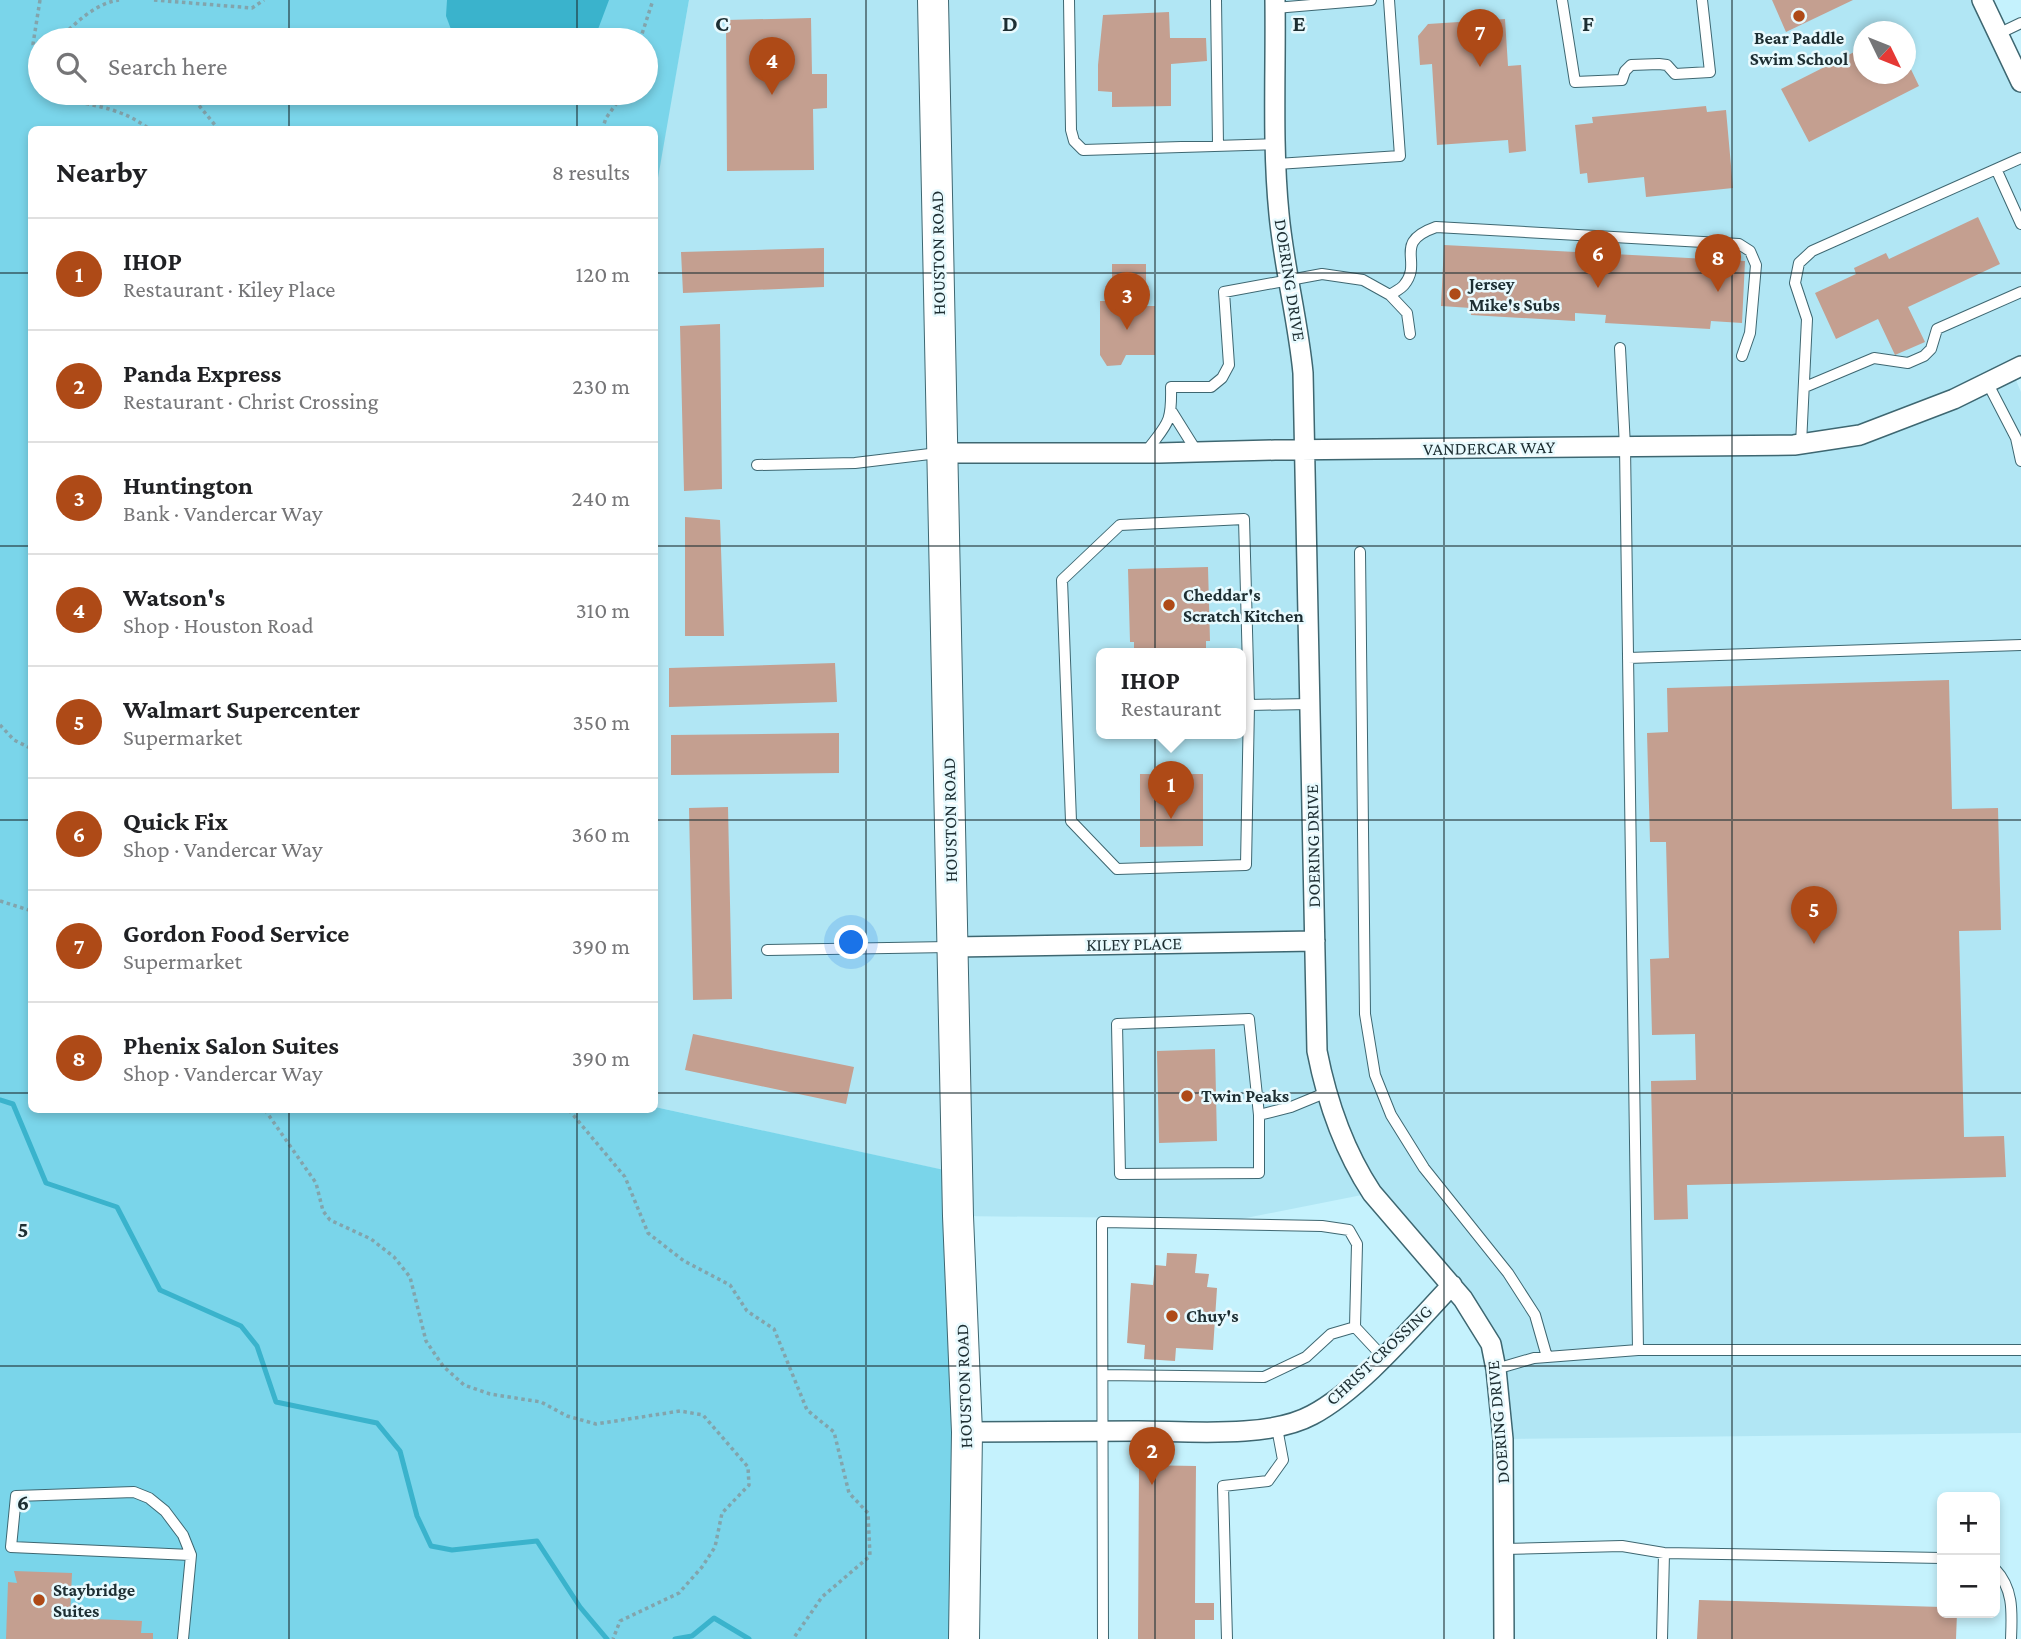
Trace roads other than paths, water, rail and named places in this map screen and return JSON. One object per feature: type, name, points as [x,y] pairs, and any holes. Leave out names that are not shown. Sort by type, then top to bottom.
[{"type":"main road","name":"HOUSTON ROAD","points":[[933,0],[958,1216],[967,1432],[964,1639]]},
{"type":"street","points":[[1982,0],[2021,82]]},
{"type":"street","name":"DOERING DRIVE","points":[[1275,4],[1279,219],[1300,342],[1317,1051],[1325,1093],[1339,1130],[1367,1185],[1463,1299],[1491,1344],[1503,1439],[1504,1639]]},
{"type":"street","name":"VANDERCAR WAY","points":[[942,453],[1145,453],[1801,444],[1860,435],[1954,399],[2021,366]]},
{"type":"street","name":"KILEY PLACE","points":[[953,947],[1315,941]]},
{"type":"street","name":"CHRIST CROSSING","points":[[967,1432],[1224,1431],[1277,1428],[1310,1417],[1339,1398],[1383,1357],[1452,1285]]},
{"type":"lane","points":[[1069,0],[1071,130],[1074,141],[1083,150],[1218,145],[1277,154],[1400,156],[1389,0]]},
{"type":"lane","points":[[1216,0],[1218,145]]},
{"type":"lane","points":[[1275,4],[1371,0]]},
{"type":"lane","points":[[1562,0],[1574,82],[1622,80],[1631,65],[1667,65],[1675,74],[1710,72],[1702,0]]},
{"type":"lane","points":[[1998,34],[2021,23]]},
{"type":"lane","points":[[1801,444],[1807,319],[1795,283],[1799,263],[1812,251],[1997,171],[2021,158]]},
{"type":"lane","points":[[1997,171],[2021,224]]},
{"type":"lane","points":[[1390,295],[1404,286],[1410,274],[1412,242],[1420,233],[1436,228],[1739,244],[1750,251],[1756,265],[1751,333],[1742,356]]},
{"type":"lane","points":[[1145,453],[1165,430],[1172,412],[1171,387],[1211,387],[1222,378],[1229,365],[1224,292],[1322,274],[1363,280],[1390,295],[1407,313],[1410,334]]},
{"type":"lane","points":[[1805,387],[1874,358],[1908,363],[1924,356],[1931,349],[1937,329],[2021,292]]},
{"type":"lane","points":[[1620,348],[1625,447],[1638,1350]]},
{"type":"lane","points":[[1987,382],[2016,438],[2021,461]]},
{"type":"lane","points":[[1172,412],[1198,452]]},
{"type":"lane","points":[[757,465],[855,463],[942,453]]},
{"type":"lane","points":[[1244,519],[1249,705],[1246,865],[1117,869],[1071,821],[1062,580],[1120,525],[1244,519]]},
{"type":"lane","points":[[1360,552],[1365,1014],[1375,1075],[1391,1115],[1423,1168],[1508,1273],[1535,1315],[1547,1357]]},
{"type":"lane","points":[[1628,658],[2021,645]]},
{"type":"lane","points":[[1249,705],[1310,704]]},
{"type":"lane","points":[[767,950],[953,947]]},
{"type":"lane","points":[[1249,1019],[1259,1115],[1259,1173],[1120,1174],[1117,1024],[1249,1019]]},
{"type":"lane","points":[[1259,1115],[1291,1107],[1325,1093]]},
{"type":"lane","points":[[1103,1639],[1102,1222],[1322,1226],[1349,1230],[1357,1244],[1354,1327],[1383,1357]]},
{"type":"lane","points":[[1102,1375],[1265,1377],[1307,1357],[1331,1334],[1354,1327]]},
{"type":"lane","points":[[1496,1369],[1534,1358],[1638,1350],[2021,1350]]},
{"type":"lane","points":[[1227,1639],[1223,1486],[1268,1481],[1283,1460],[1277,1428]]},
{"type":"lane","points":[[183,1639],[191,1555],[183,1535],[165,1511],[149,1498],[134,1492],[16,1496],[11,1547],[191,1555]]},
{"type":"lane","points":[[1504,1549],[1622,1546],[1664,1553],[1937,1558]]},
{"type":"lane","points":[[1662,1639],[1664,1553]]},
{"type":"lane","points":[[2000,1575],[2012,1604],[2011,1639]]},
{"type":"waterway","points":[[0,1100],[13,1104],[46,1183],[117,1207],[160,1290],[241,1326],[257,1346],[276,1402],[377,1423],[400,1451],[417,1516],[431,1546],[452,1550],[537,1541],[580,1607],[607,1639]]},
{"type":"waterway","points":[[675,1639],[692,1636],[714,1618],[749,1639]]},
{"type":"place","name":"Bear Paddle Swim School","points":[[1799,16]]},
{"type":"place","name":"Gordon Food Service","points":[[1480,67]]},
{"type":"place","name":"Watson's","points":[[772,95]]},
{"type":"place","name":"Quick Fix","points":[[1598,288]]},
{"type":"place","name":"Phenix Salon Suites","points":[[1718,292]]},
{"type":"place","name":"Jersey Mike's Subs","points":[[1455,294]]},
{"type":"place","name":"Huntington","points":[[1127,330]]},
{"type":"place","name":"Cheddar's Scratch Kitchen","points":[[1169,605]]},
{"type":"place","name":"IHOP","points":[[1171,819]]},
{"type":"place","name":"Walmart Supercenter","points":[[1814,944]]},
{"type":"place","name":"Twin Peaks","points":[[1187,1096]]},
{"type":"place","name":"Chuy's","points":[[1172,1316]]},
{"type":"place","name":"Panda Express","points":[[1152,1485]]},
{"type":"place","name":"Staybridge Suites","points":[[39,1600]]}]
